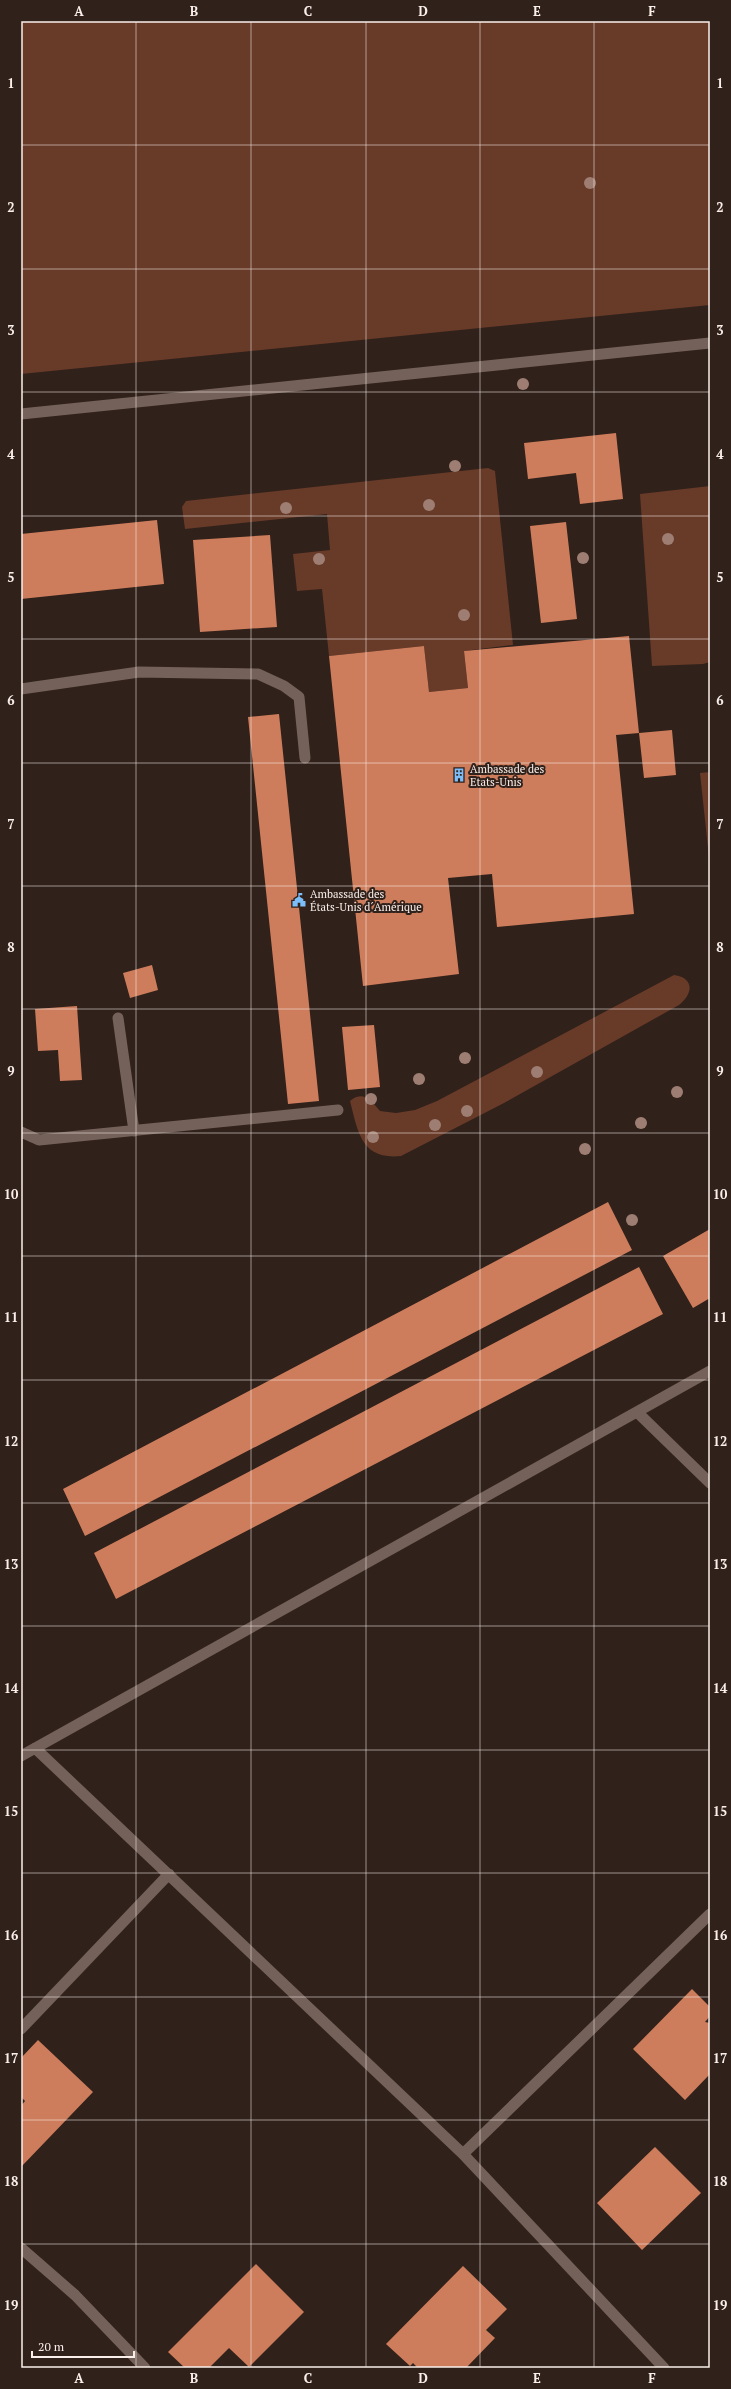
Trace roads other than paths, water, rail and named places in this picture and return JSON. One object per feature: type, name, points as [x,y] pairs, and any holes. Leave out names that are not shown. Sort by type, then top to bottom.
[{"type":"street","points":[[21,414],[710,343]]},
{"type":"street","points":[[21,689],[139,672],[258,674],[284,686],[299,697],[305,758]]},
{"type":"street","points":[[118,1018],[134,1131]]},
{"type":"street","points":[[21,1132],[39,1140],[338,1110]]},
{"type":"street","points":[[21,1756],[710,1371]]},
{"type":"street","points":[[637,1412],[710,1483]]},
{"type":"street","points":[[35,1748],[463,2154],[664,2368]]},
{"type":"street","points":[[21,2029],[168,1874]]},
{"type":"street","points":[[463,2154],[710,1914]]},
{"type":"street","points":[[21,2248],[75,2294],[145,2368]]},
{"type":"place","name":"Ambassade des Etats-Unis","points":[[459,775]]},
{"type":"place","name":"Ambassade des États-Unis d´Amérique","points":[[299,900]]}]
